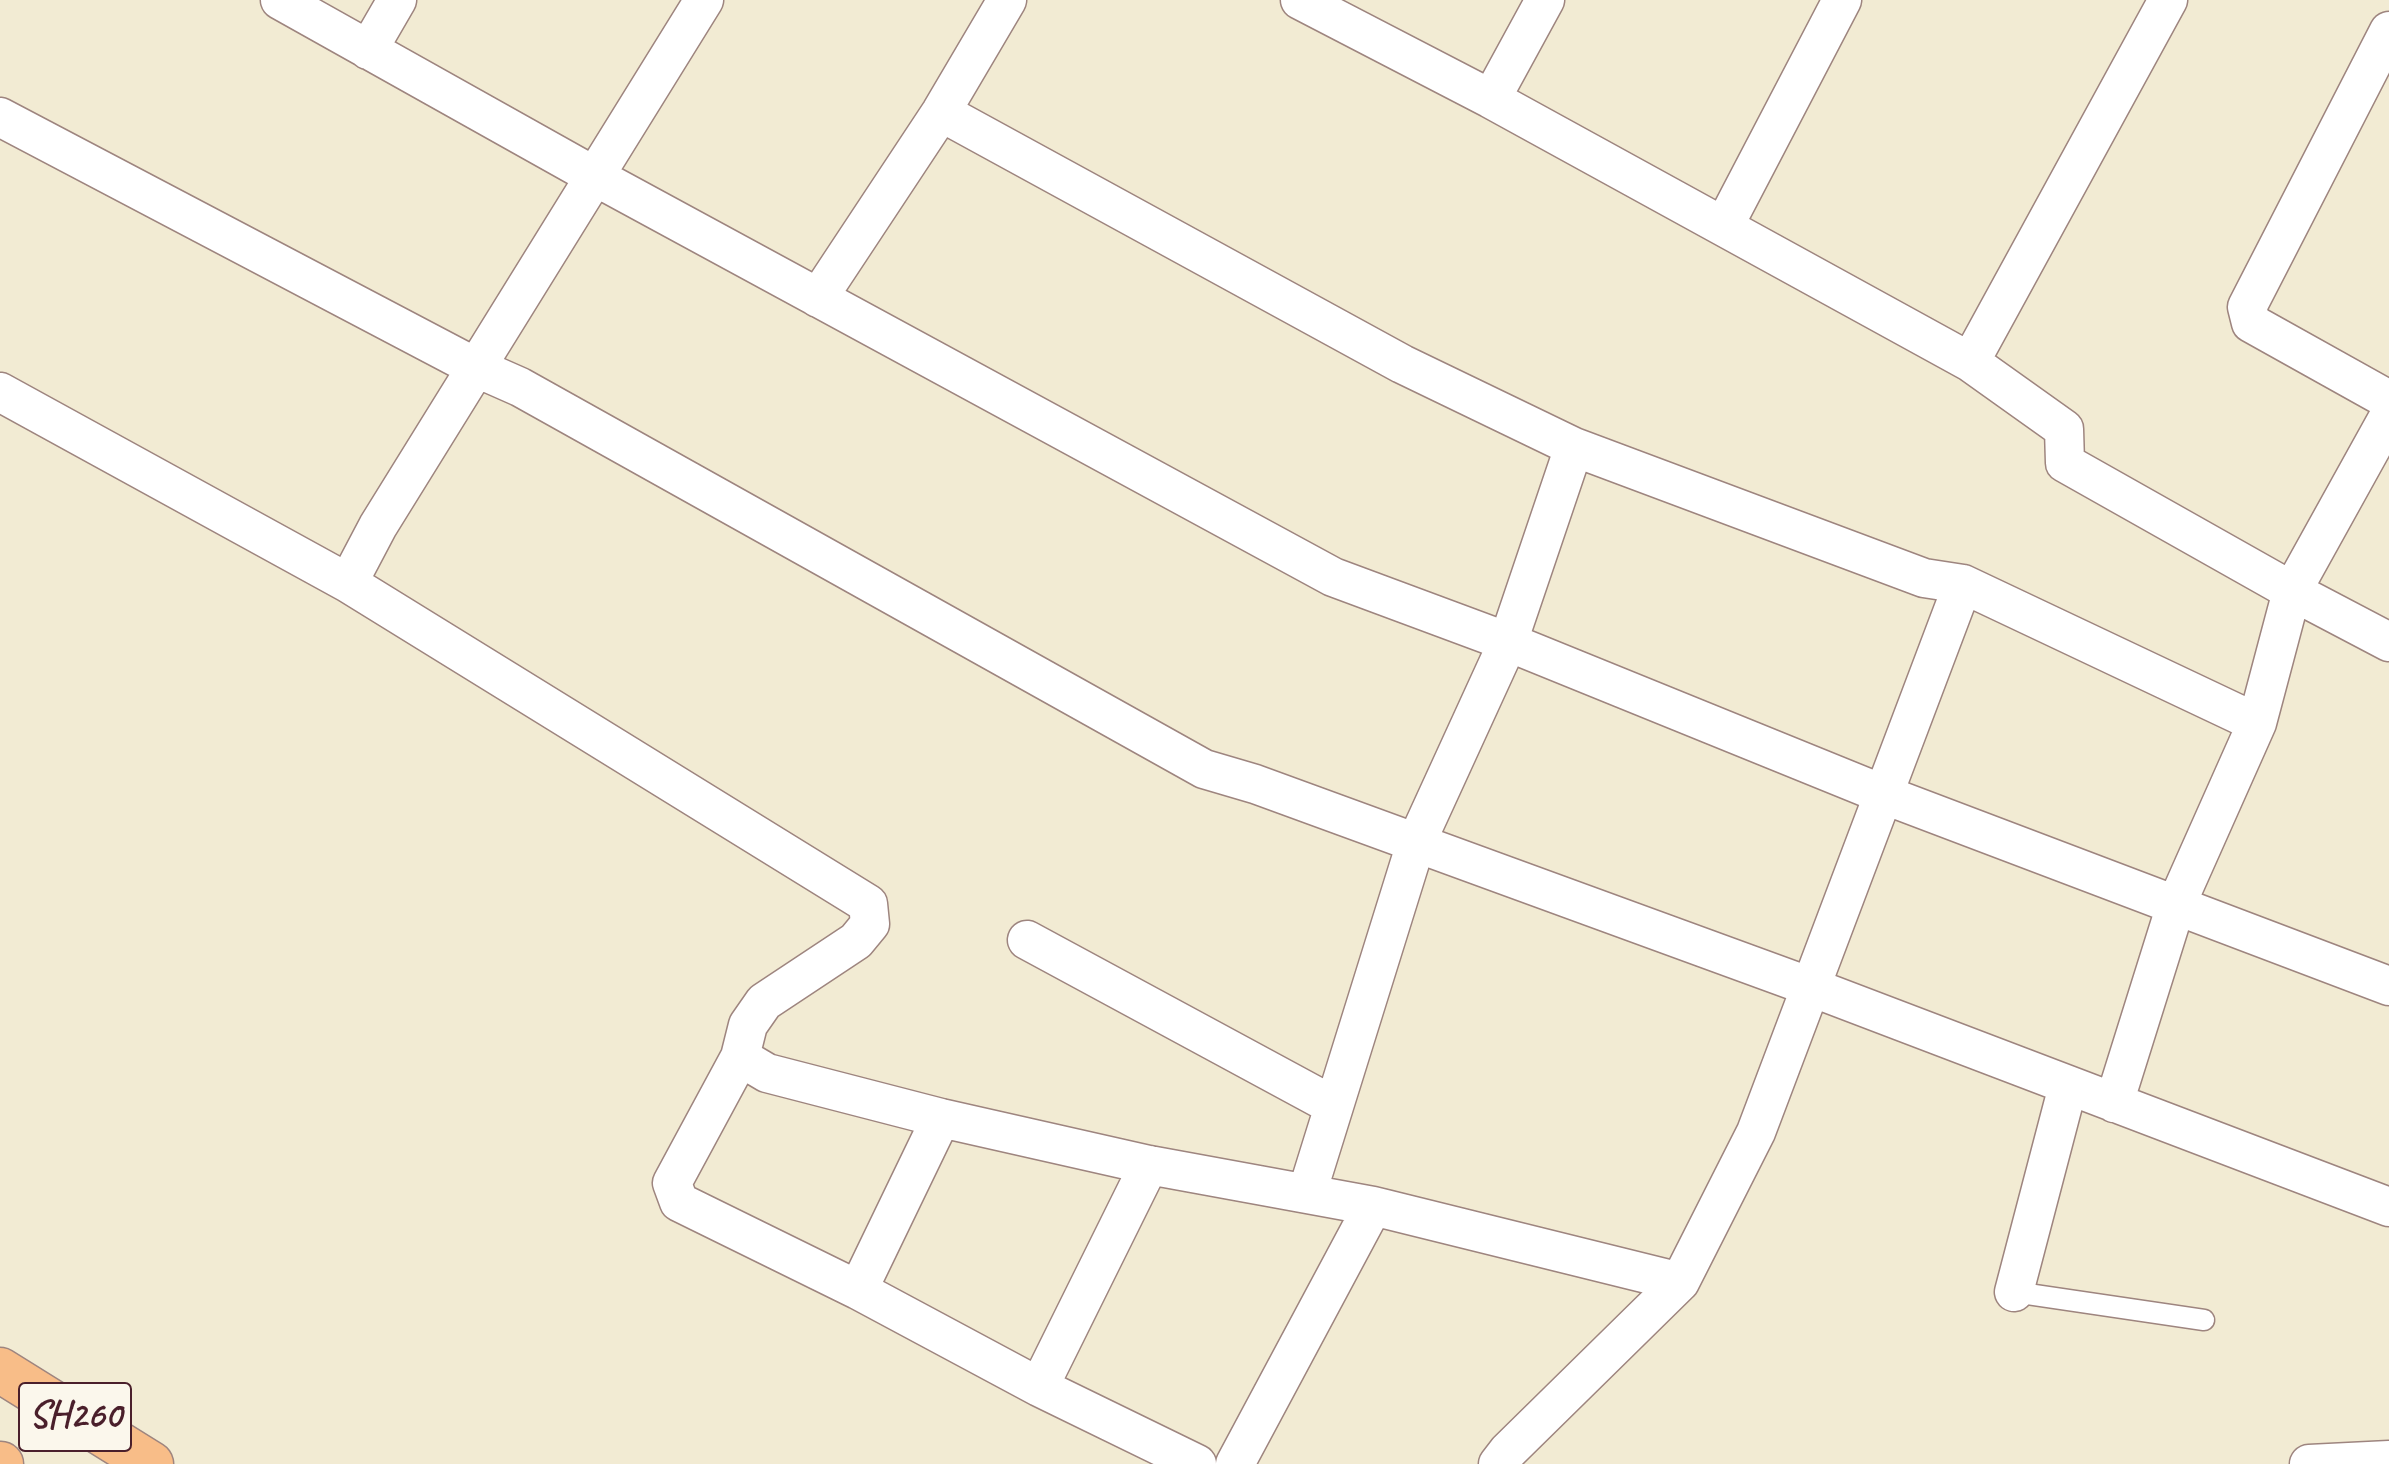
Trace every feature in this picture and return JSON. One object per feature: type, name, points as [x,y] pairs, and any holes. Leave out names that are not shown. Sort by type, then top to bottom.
[{"type":"highway","name":"SH260","points":[[0,1370],[151,1464]]},
{"type":"street","points":[[280,0],[596,177],[1333,577],[1508,642],[1885,795],[2389,986]]},
{"type":"street","points":[[368,50],[397,0]]},
{"type":"street","points":[[348,583],[378,526],[704,0]]},
{"type":"street","points":[[818,298],[941,112],[1007,0]]},
{"type":"street","points":[[1300,0],[1491,99],[1970,362],[2064,429],[2065,463],[2389,642]]},
{"type":"street","points":[[1491,99],[1545,0]]},
{"type":"street","points":[[1724,226],[1842,0]]},
{"type":"street","points":[[1970,362],[2168,0]]},
{"type":"street","points":[[2389,31],[2247,307],[2251,323],[2389,400]]},
{"type":"street","points":[[941,112],[1402,364],[1574,447],[1924,578],[1963,584],[2257,723]]},
{"type":"street","points":[[0,117],[477,368],[534,394],[1204,769],[1255,784],[1811,987],[2389,1207]]},
{"type":"street","points":[[0,392],[348,583],[868,904],[870,924],[856,941],[764,1002],[748,1025],[740,1057],[672,1183],[679,1202],[858,1290],[1039,1387],[1197,1464]]},
{"type":"street","points":[[2114,1103],[2176,905],[2257,723],[2292,591],[2389,416]]},
{"type":"street","points":[[1307,1193],[1416,843],[1508,642],[1574,447]]},
{"type":"street","points":[[1498,1464],[1680,1282],[1756,1132],[1963,584]]},
{"type":"street","points":[[1027,940],[1334,1106]]},
{"type":"street","points":[[740,1057],[767,1073],[941,1118],[1149,1165],[1373,1206],[1680,1282]]},
{"type":"street","points":[[2014,1292],[2068,1086]]},
{"type":"street","points":[[858,1290],[941,1118]]},
{"type":"street","points":[[1039,1387],[1149,1165]]},
{"type":"street","points":[[1235,1464],[1373,1206]]},
{"type":"street","points":[[2309,1464],[2389,1460]]},
{"type":"lane","points":[[2014,1292],[2204,1320]]}]
